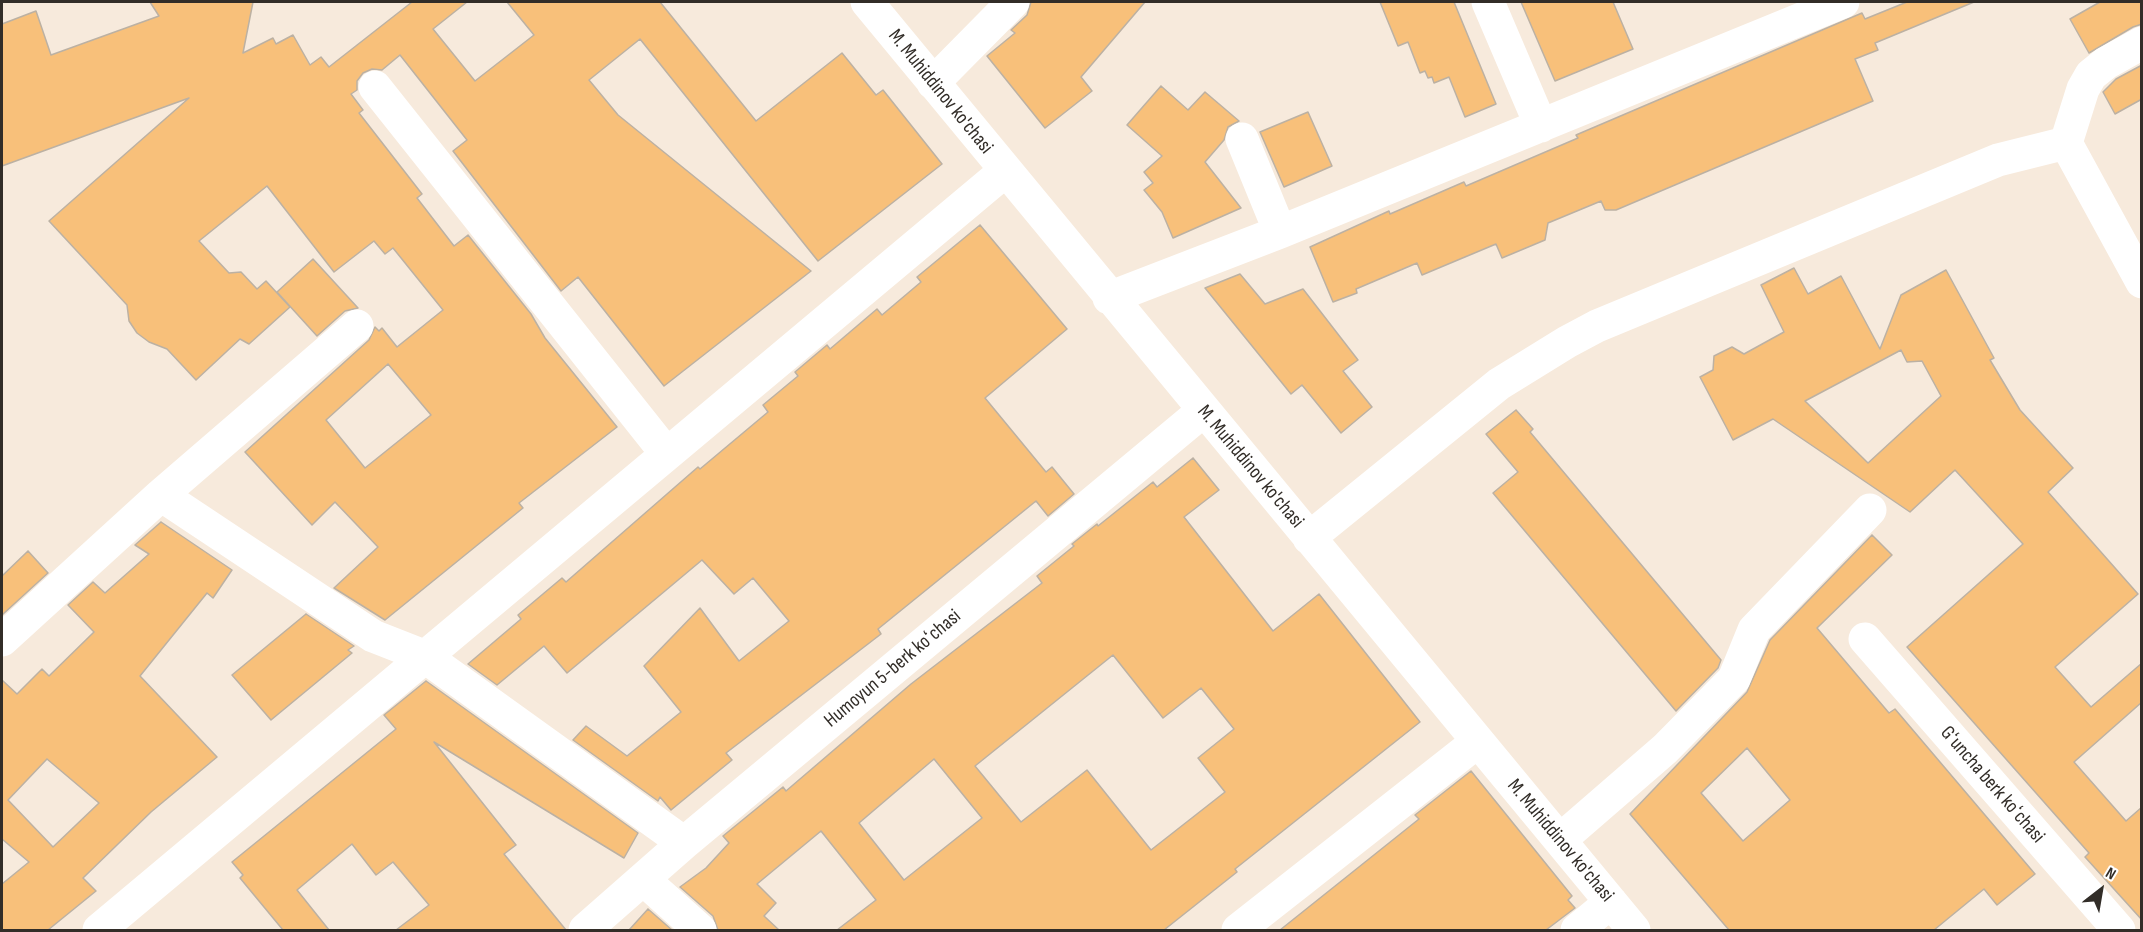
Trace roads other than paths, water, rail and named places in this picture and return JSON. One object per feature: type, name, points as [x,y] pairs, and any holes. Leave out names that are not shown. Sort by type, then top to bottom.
[{"type":"street","name":"M. Muhiddinov ko'chasi","points":[[867,2],[1634,930]]},
{"type":"street","points":[[933,83],[1013,2]]},
{"type":"street","points":[[1488,2],[1540,126]]},
{"type":"street","points":[[1110,298],[1280,232],[1843,2]]},
{"type":"street","points":[[2142,43],[2106,63],[2091,75],[2083,89],[2067,143],[2142,282]]},
{"type":"street","points":[[375,87],[666,453]]},
{"type":"street","points":[[1242,139],[1280,232]]},
{"type":"street","points":[[1309,538],[1499,384],[1567,342],[1598,326],[1998,160],[2067,143]]},
{"type":"street","points":[[99,930],[1005,171]]},
{"type":"street","points":[[2,640],[162,495],[357,326]]},
{"type":"street","name":"Humoyun 5-berk koʻchasi","points":[[585,930],[684,843],[1203,411]]},
{"type":"street","points":[[162,495],[374,636],[424,656],[684,843]]},
{"type":"street","points":[[1560,840],[1665,749],[1734,679],[1754,630],[1870,510]]},
{"type":"street","name":"Gʻuncha berk koʻchasi","points":[[1865,639],[2119,930]]},
{"type":"street","points":[[1238,930],[1477,742]]},
{"type":"street","points":[[644,880],[700,930]]},
{"type":"street","points":[[1577,930],[1611,902]]}]
